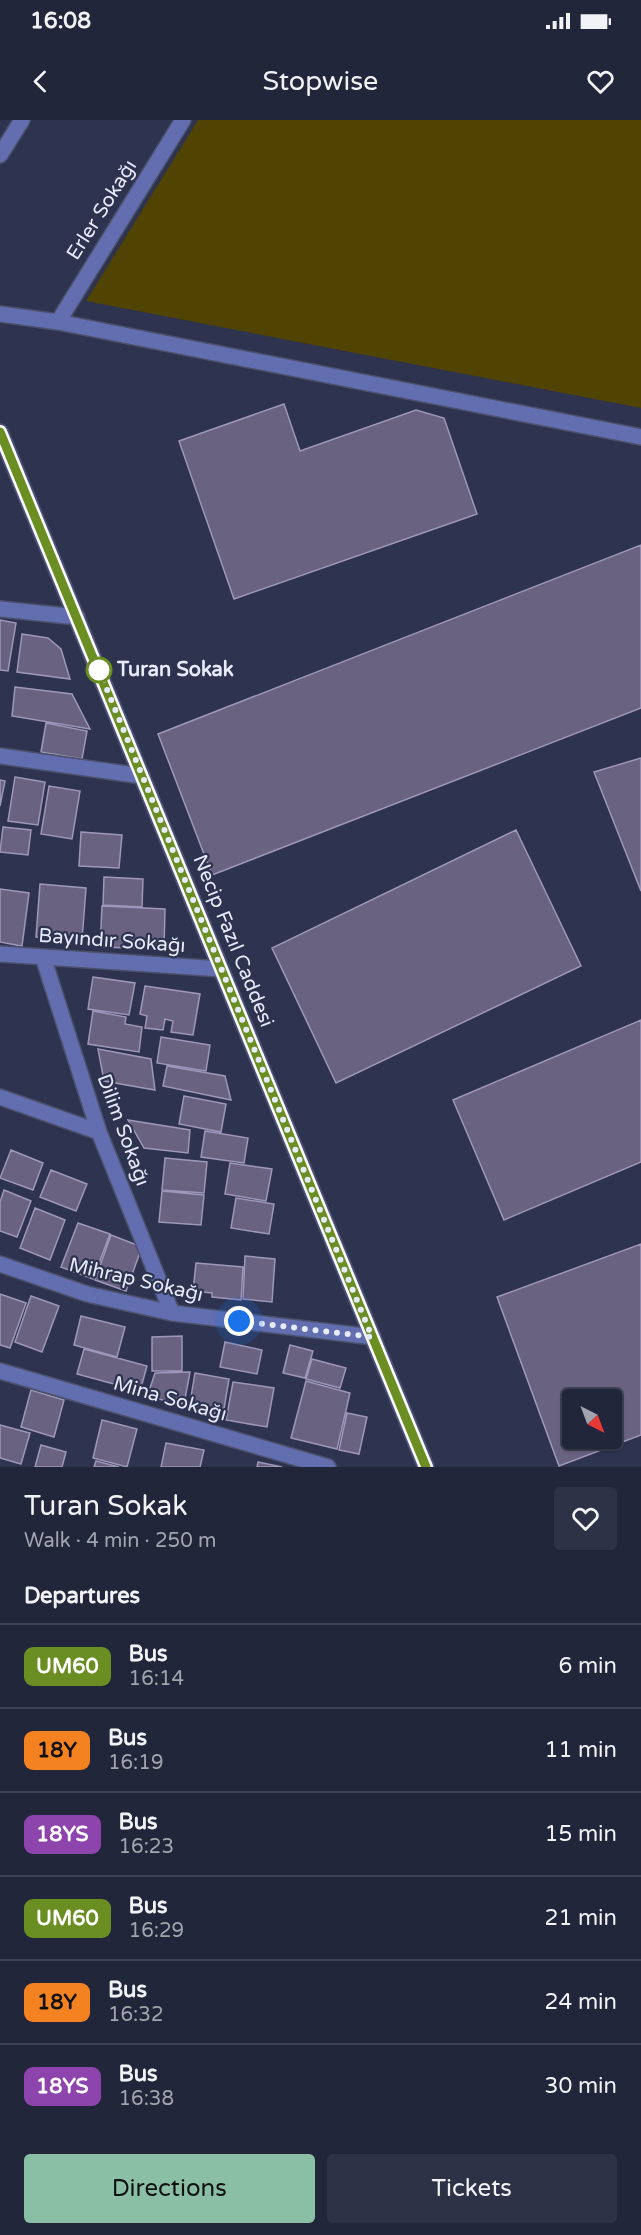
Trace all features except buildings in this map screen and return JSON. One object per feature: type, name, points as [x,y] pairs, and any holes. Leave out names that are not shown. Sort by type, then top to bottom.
[{"type":"street","points":[[0,155],[22,120]]},
{"type":"street","name":"Erler Sokağı","points":[[58,322],[183,120]]},
{"type":"street","points":[[0,314],[58,322],[641,437]]},
{"type":"street","name":"Necip Fazıl Caddesi","points":[[0,432],[426,1467]]},
{"type":"street","points":[[0,609],[77,617]]},
{"type":"street","points":[[0,756],[142,776]]},
{"type":"street","name":"Bayındır Sokağı","points":[[0,954],[221,969]]},
{"type":"street","name":"Dilim Sokağı","points":[[43,957],[99,1132],[172,1313]]},
{"type":"street","points":[[0,1097],[99,1132]]},
{"type":"street","name":"Mihrap Sokağı","points":[[0,1264],[87,1294],[172,1313],[372,1337]]},
{"type":"street","name":"Mina Sokağı","points":[[0,1371],[328,1467]]},
{"type":"shaded area","points":[[198,120],[641,120],[641,408],[86,301]]},
{"type":"bus line","name":"UM60","points":[[0,432],[426,1467]]},
{"type":"place","name":"Turan Sokak","points":[[99,670]]},
{"type":"route","points":[[99,670],[372,1337],[239,1321]]}]
